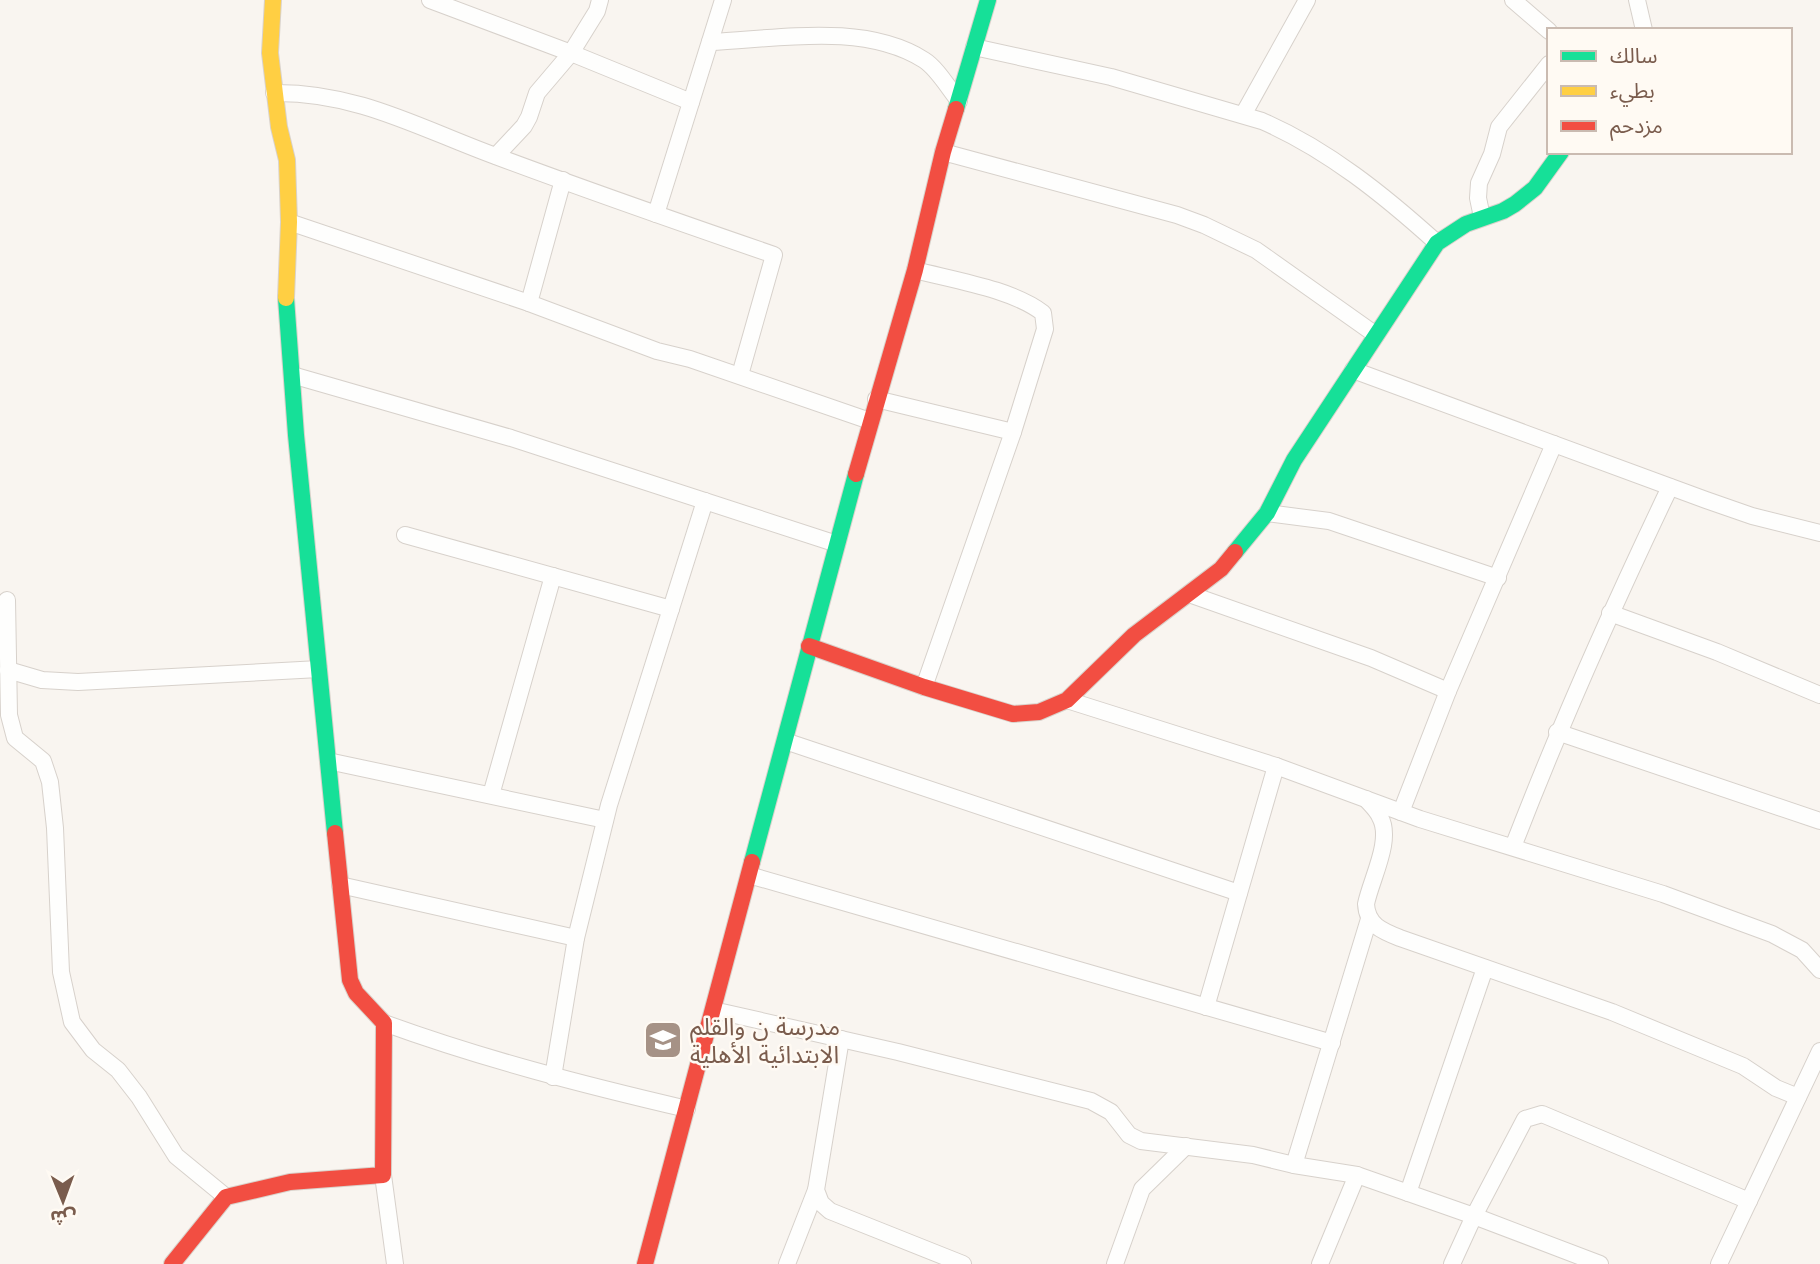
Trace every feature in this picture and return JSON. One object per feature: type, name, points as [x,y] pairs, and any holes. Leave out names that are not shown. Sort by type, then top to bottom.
[{"type":"street","points":[[273,0],[270,53],[279,127],[287,160],[289,222],[286,294],[296,435],[352,986],[359,997],[379,1014],[384,1023],[383,1175],[395,1264]]},
{"type":"street","points":[[430,0],[572,53],[691,102]]},
{"type":"street","points":[[496,156],[524,126],[537,93],[572,53],[597,11],[600,0]]},
{"type":"street","points":[[656,214],[723,0]]},
{"type":"street","points":[[645,1264],[870,421],[915,270],[943,152],[988,0]]},
{"type":"street","points":[[1243,116],[1307,0]]},
{"type":"street","points":[[1513,0],[1547,29]]},
{"type":"street","points":[[1637,0],[1644,28]]},
{"type":"street","points":[[710,42],[850,35],[892,44],[926,61],[959,101]]},
{"type":"street","points":[[974,47],[1111,77],[1285,131],[1317,150],[1397,207],[1437,243]]},
{"type":"street","points":[[1482,217],[1478,198],[1479,183],[1492,154],[1499,127],[1547,67]]},
{"type":"street","points":[[274,93],[316,94],[365,105],[496,156],[774,255],[740,375]]},
{"type":"street","points":[[943,152],[1177,215],[1204,225],[1256,250],[1376,335]]},
{"type":"street","points":[[809,646],[924,687],[1013,714],[1040,712],[1068,700],[1134,635],[1221,569],[1267,513],[1294,460],[1437,243],[1451,232],[1482,217],[1503,211],[1535,188],[1560,154]]},
{"type":"street","points":[[529,303],[563,180]]},
{"type":"street","points":[[289,222],[529,303],[657,351],[740,375],[870,421]]},
{"type":"street","points":[[915,270],[1031,304],[1043,313],[1045,329],[1013,432],[924,687]]},
{"type":"street","points":[[1353,370],[1752,516],[1820,533]]},
{"type":"street","points":[[292,375],[511,438],[837,544]]},
{"type":"street","points":[[876,399],[1013,432]]},
{"type":"street","points":[[1401,812],[1448,691],[1554,444]]},
{"type":"street","points":[[1513,847],[1558,732],[1610,613],[1671,487]]},
{"type":"street","points":[[553,1077],[576,938],[605,820],[705,501]]},
{"type":"street","points":[[1267,513],[1329,522],[1498,578]]},
{"type":"street","points":[[405,535],[671,609]]},
{"type":"street","points":[[491,795],[553,576]]},
{"type":"street","points":[[1189,594],[1371,658],[1448,691]]},
{"type":"street","points":[[7,600],[9,715],[15,738],[43,761],[50,782],[55,828],[61,972],[72,1022],[93,1050],[118,1070],[139,1097],[176,1156],[226,1197]]},
{"type":"street","points":[[1610,613],[1717,652],[1820,695]]},
{"type":"street","points":[[8,670],[43,680],[78,682],[319,669]]},
{"type":"street","points":[[1068,700],[1276,766],[1401,812],[1664,894],[1772,934],[1802,950],[1820,970]]},
{"type":"street","points":[[1558,732],[1820,821]]},
{"type":"street","points":[[785,741],[1239,893]]},
{"type":"street","points":[[328,761],[605,820]]},
{"type":"street","points":[[1206,1007],[1276,766]]},
{"type":"street","points":[[1294,1165],[1369,919],[1366,904],[1385,832],[1380,816],[1366,799]]},
{"type":"street","points":[[749,875],[1332,1043]]},
{"type":"street","points":[[340,884],[576,938]]},
{"type":"street","points":[[1369,919],[1380,929],[1400,938],[1612,1012],[1743,1066],[1776,1088],[1798,1097]]},
{"type":"street","points":[[1408,1193],[1485,968]]},
{"type":"street","points":[[713,1010],[1091,1101],[1111,1112],[1135,1139],[1253,1155],[1357,1175],[1474,1216],[1576,1259],[1600,1264]]},
{"type":"street","points":[[384,1023],[448,1046],[553,1077],[687,1109]]},
{"type":"street","points":[[787,1264],[817,1190],[841,1039]]},
{"type":"street","points":[[1719,1264],[1820,1051]]},
{"type":"street","points":[[1452,1264],[1525,1119],[1542,1114],[1749,1200]]},
{"type":"street","points":[[1115,1264],[1142,1189],[1186,1146]]},
{"type":"street","points":[[172,1264],[226,1197],[290,1182],[383,1175]]},
{"type":"street","points":[[1320,1264],[1357,1175]]},
{"type":"street","points":[[817,1190],[821,1203],[831,1211],[963,1264]]},
{"type":"traffic: fast","points":[[956,109],[988,0]]},
{"type":"traffic: fast","points":[[1235,552],[1267,513],[1294,460],[1437,243],[1466,224],[1515,204],[1535,188],[1560,154]]},
{"type":"traffic: fast","points":[[286,298],[296,435],[335,833]]},
{"type":"traffic: fast","points":[[752,862],[856,474]]},
{"type":"traffic: slow","points":[[273,0],[270,53],[279,127],[287,160],[289,222],[286,298]]},
{"type":"traffic: jam","points":[[856,474],[915,270],[956,109]]},
{"type":"traffic: jam","points":[[809,646],[924,687],[1013,714],[1039,712],[1067,700],[1134,635],[1221,569],[1235,552]]},
{"type":"traffic: jam","points":[[172,1264],[226,1197],[290,1182],[383,1175],[384,1023],[356,993],[350,980],[335,833]]},
{"type":"traffic: jam","points":[[645,1264],[752,862]]},
{"type":"place","name":"مدرسة ن والقلم الابتدائية الأهلية","points":[[663,1040]]}]
